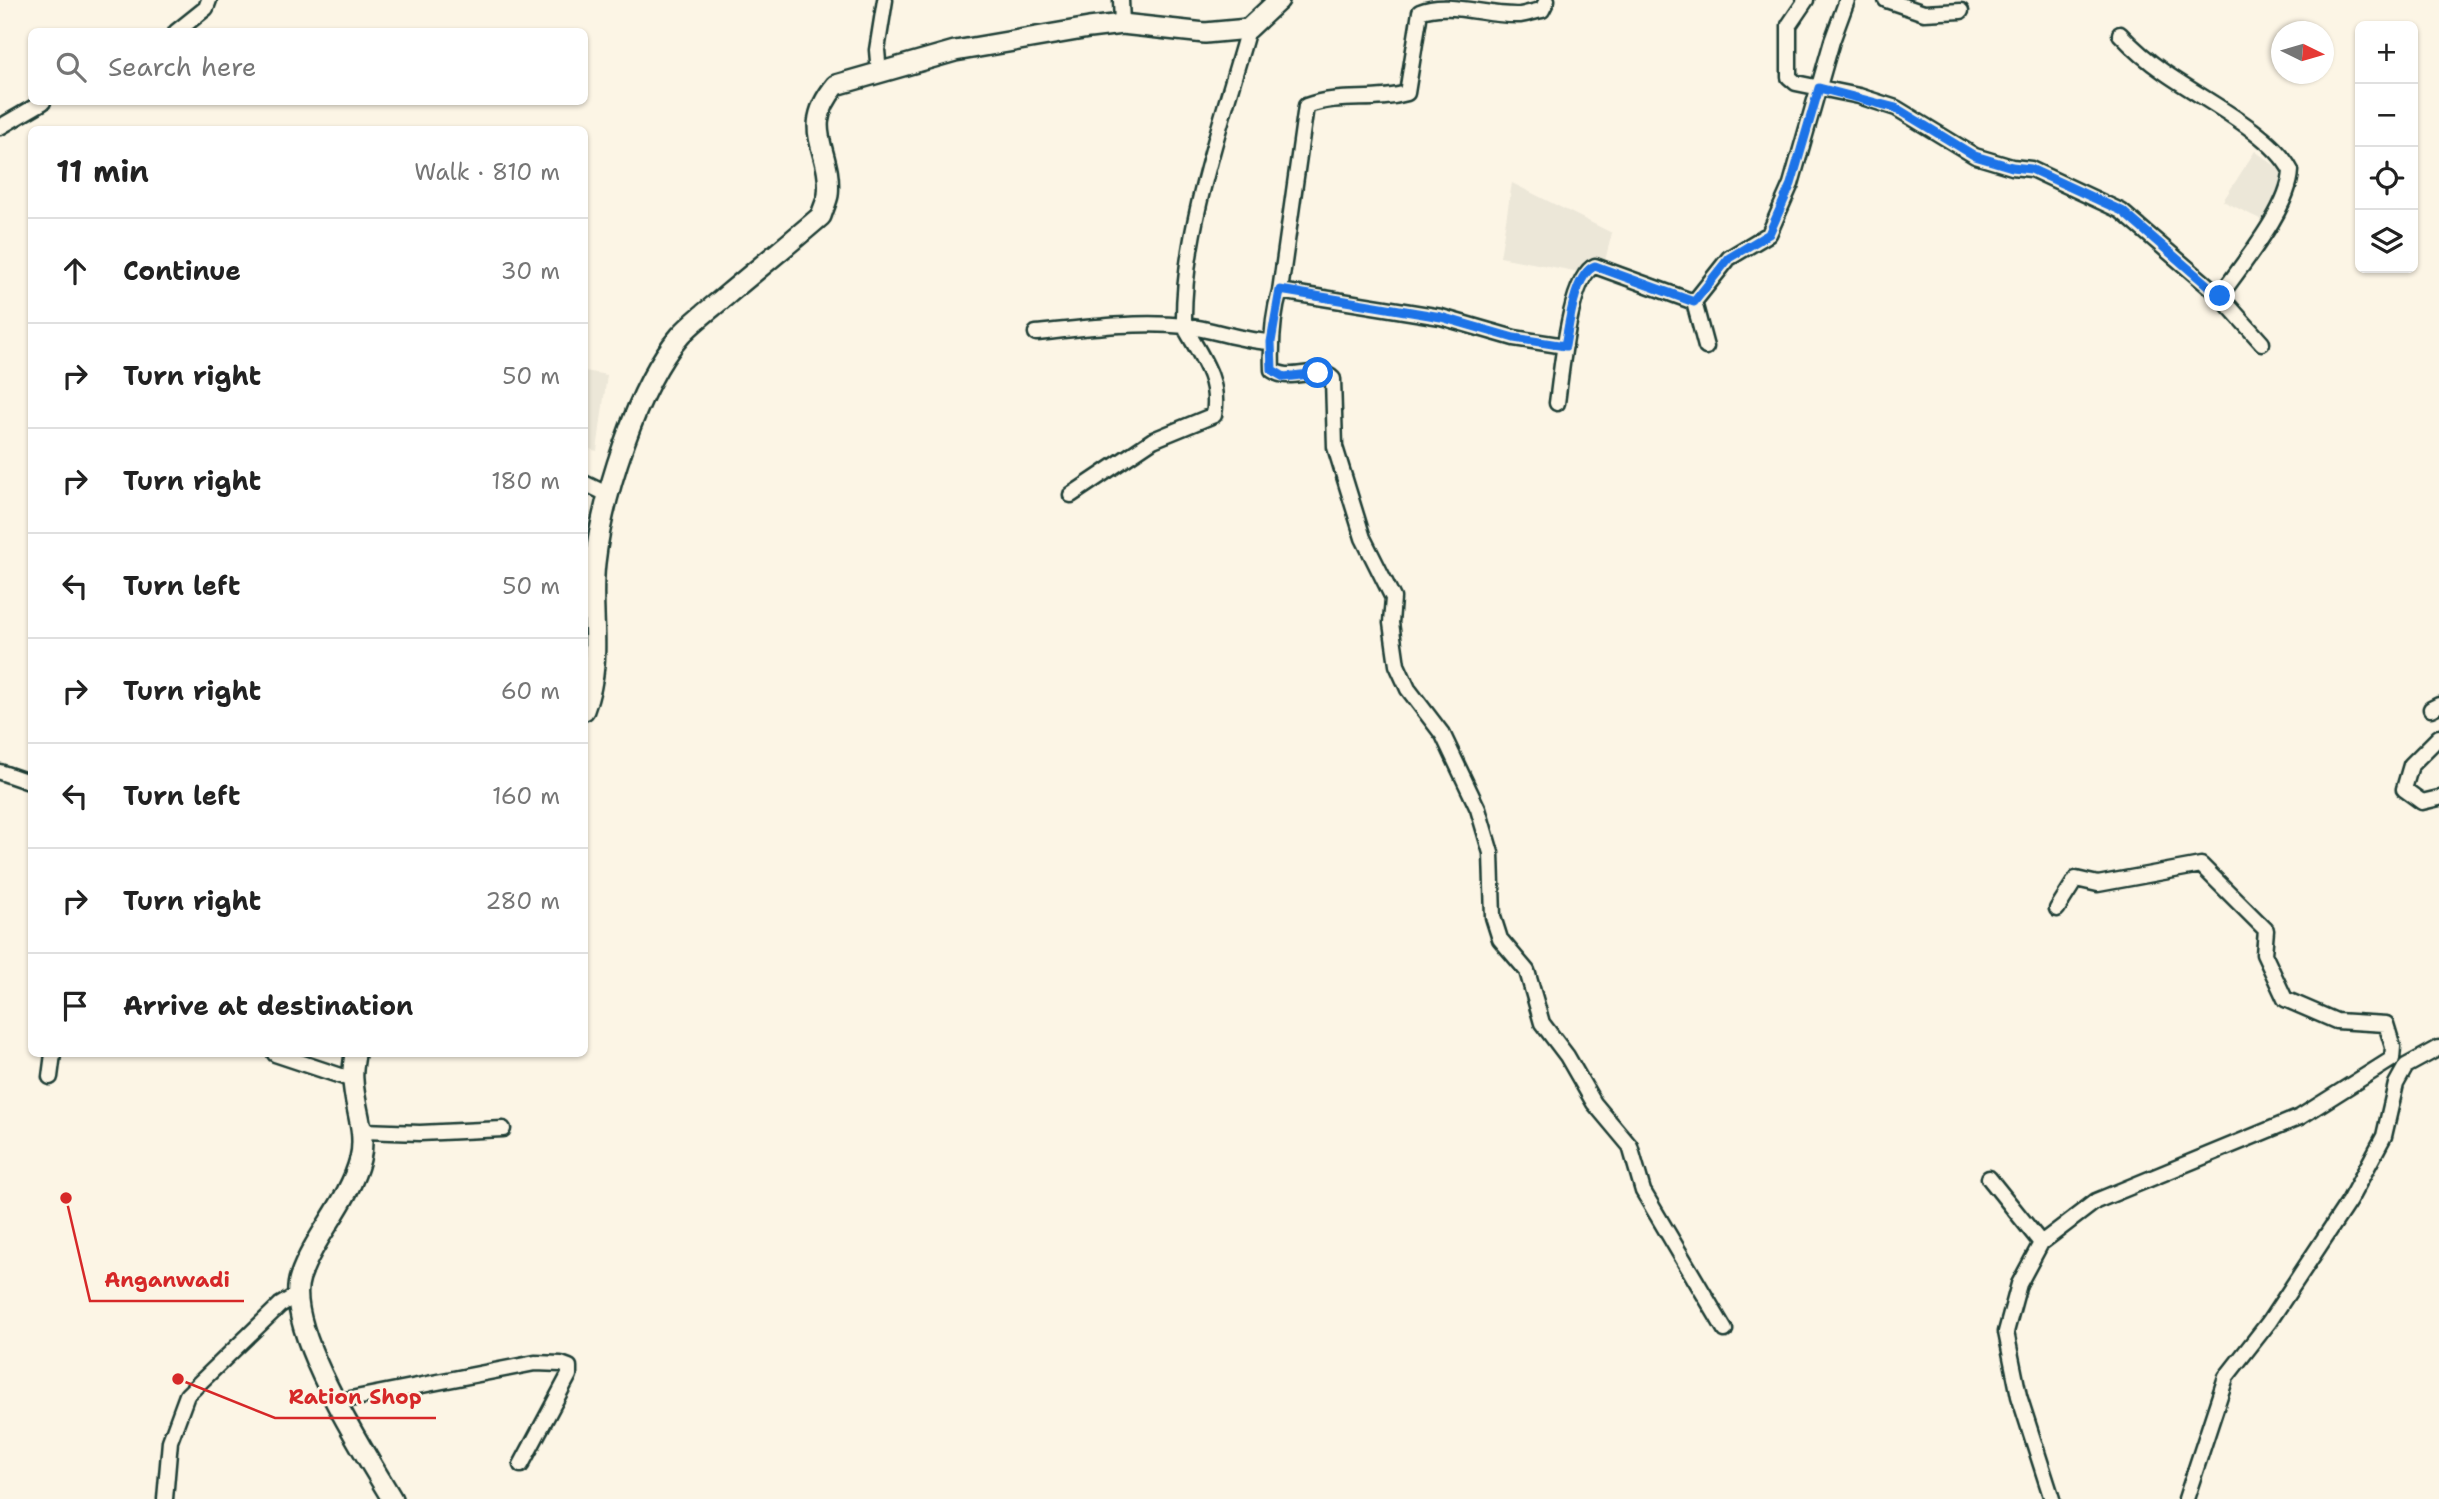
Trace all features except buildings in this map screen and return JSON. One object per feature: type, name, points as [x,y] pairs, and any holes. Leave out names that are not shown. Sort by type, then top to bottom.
[{"type":"main road","points":[[588,698],[594,680],[594,566],[607,494],[642,401],[680,336],[821,216],[828,194],[818,135],[818,113],[836,85],[955,51],[1122,24],[1205,33],[1248,29],[1279,0]]},
{"type":"main road","points":[[355,1057],[353,1080],[363,1131],[360,1159],[343,1199],[300,1276],[295,1296],[307,1338],[335,1402],[392,1499]]},
{"type":"street","points":[[181,28],[206,8],[209,0]]},
{"type":"street","points":[[879,73],[877,50],[885,0]]},
{"type":"street","points":[[1121,0],[1122,24]]},
{"type":"street","points":[[1547,0],[1542,10],[1519,15],[1450,7],[1427,8],[1420,12],[1416,24],[1407,93],[1380,98],[1329,97],[1306,106],[1271,342],[1272,370],[1284,377],[1328,374],[1333,379],[1335,447],[1363,538],[1393,598],[1391,623],[1397,665],[1408,689],[1443,734],[1478,809],[1491,853],[1493,917],[1500,939],[1527,971],[1542,1023],[1567,1056],[1594,1103],[1630,1146],[1643,1191],[1725,1330]]},
{"type":"street","points":[[1806,0],[1789,25],[1789,77],[1796,83],[1896,108],[1975,156],[2012,167],[2031,169],[2122,211],[2220,296],[2262,343]]},
{"type":"street","points":[[1694,302],[1729,258],[1769,234],[1791,184],[1847,0]]},
{"type":"street","points":[[1886,0],[1924,13],[1961,11]]},
{"type":"street","points":[[1071,495],[1153,440],[1214,415],[1216,402],[1212,374],[1184,326],[1184,281],[1213,155],[1248,29]]},
{"type":"street","points":[[2120,34],[2163,72],[2281,155],[2291,171],[2287,191],[2267,227],[2220,296]]},
{"type":"street","points":[[0,127],[38,105]]},
{"type":"street","points":[[1557,403],[1565,346],[1579,284],[1589,268],[1595,266],[1694,302]]},
{"type":"street","points":[[1280,290],[1441,317],[1514,338],[1565,346]]},
{"type":"street","points":[[1694,302],[1706,347]]},
{"type":"street","points":[[1035,333],[1114,325],[1184,326],[1210,330],[1244,341],[1271,342]]},
{"type":"street","points":[[588,485],[607,494]]},
{"type":"street","points":[[2439,737],[2411,765],[2404,789],[2422,802],[2439,797]]},
{"type":"street","points":[[0,772],[28,782]]},
{"type":"street","points":[[2057,909],[2076,879],[2098,884],[2201,865],[2266,930],[2264,954],[2286,999],[2336,1021],[2386,1024],[2399,1063],[2384,1136],[2349,1201],[2269,1322],[2226,1377],[2186,1499]]},
{"type":"street","points":[[2052,1499],[2019,1396],[2006,1332],[2019,1284],[2041,1243],[2096,1201],[2301,1117],[2399,1063],[2439,1048]]},
{"type":"street","points":[[50,1077],[53,1057]]},
{"type":"street","points":[[284,1057],[353,1080]]},
{"type":"street","points":[[363,1131],[421,1133],[503,1129]]},
{"type":"street","points":[[1989,1178],[2041,1243]]},
{"type":"street","points":[[165,1499],[170,1441],[187,1395],[279,1305],[295,1296]]},
{"type":"street","points":[[335,1402],[535,1363],[569,1367],[569,1375],[521,1465]]},
{"type":"shaded area","points":[[2255,151],[2285,173],[2264,221],[2223,201]]},
{"type":"shaded area","points":[[1512,183],[1612,233],[1601,276],[1500,257]]},
{"type":"shaded area","points":[[588,372],[607,375],[597,451],[588,449]]},
{"type":"place","name":"Anganwadi","points":[[66,1198]]},
{"type":"place","name":"Ration Shop","points":[[178,1379]]},
{"type":"route","points":[[1318,373],[1284,377],[1272,370],[1271,342],[1275,306],[1280,290],[1441,317],[1514,338],[1565,346],[1579,284],[1589,268],[1595,266],[1694,302],[1729,258],[1769,234],[1791,184],[1807,121],[1819,88],[1859,96],[1896,108],[1951,144],[1975,156],[2012,167],[2031,169],[2122,211],[2220,296]]}]
